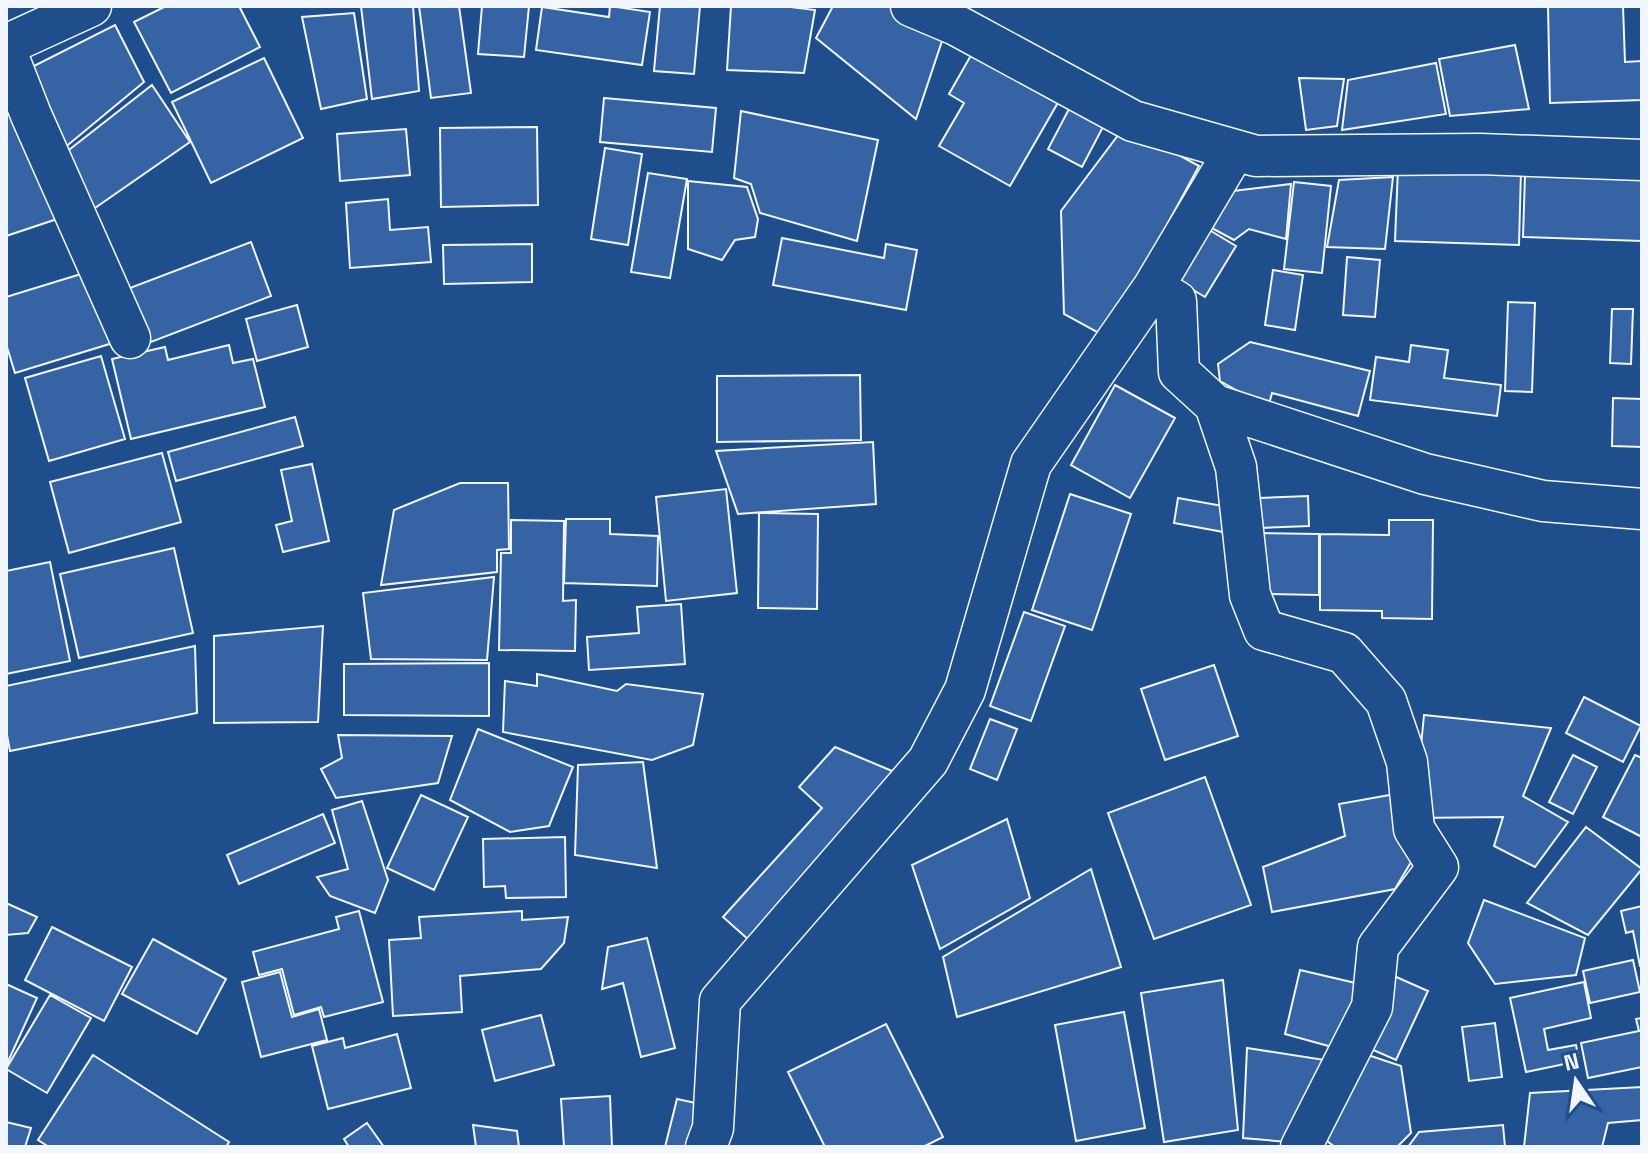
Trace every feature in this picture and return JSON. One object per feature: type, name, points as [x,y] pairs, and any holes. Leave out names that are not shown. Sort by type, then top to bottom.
[{"type":"street","points":[[91,6],[6,48],[31,115],[130,338]]},
{"type":"street","points":[[911,6],[956,25],[1133,121],[1256,156],[1480,154],[1642,160]]},
{"type":"street","points":[[706,1147],[713,1128],[720,1001],[928,761],[965,690],[1031,464],[1153,288],[1235,150]]},
{"type":"street","points":[[1153,288],[1176,301],[1179,372],[1215,405],[1425,474],[1543,501],[1642,509]]},
{"type":"street","points":[[1215,405],[1236,467],[1250,595],[1264,630],[1344,653],[1386,701],[1407,762],[1414,829],[1438,867],[1378,947],[1372,1007],[1301,1147]]},
{"type":"building","points":[[166,6],[239,6],[260,47],[171,93],[134,22]]},
{"type":"building","points":[[361,6],[413,6],[419,91],[372,99]]},
{"type":"building","points":[[419,6],[459,6],[471,93],[431,98]]},
{"type":"building","points":[[482,6],[529,6],[524,57],[478,54]]},
{"type":"building","points":[[610,6],[650,12],[642,65],[536,50],[542,7],[609,17]]},
{"type":"building","points":[[660,6],[700,6],[694,74],[654,71]]},
{"type":"building","points":[[731,6],[782,6],[815,10],[804,73],[727,70]]},
{"type":"building","points":[[833,6],[889,6],[944,35],[916,119],[816,38]]},
{"type":"building","points":[[1548,6],[1623,6],[1625,62],[1642,61],[1642,100],[1550,103]]},
{"type":"building","points":[[354,13],[367,99],[321,109],[302,17]]},
{"type":"building","points":[[115,25],[144,82],[57,154],[22,72]]},
{"type":"building","points":[[1515,45],[1529,109],[1450,116],[1439,59]]},
{"type":"building","points":[[974,50],[1060,99],[1010,186],[939,146],[964,103],[949,94]]},
{"type":"building","points":[[264,58],[303,138],[211,183],[172,102]]},
{"type":"building","points":[[1436,63],[1446,114],[1342,130],[1348,80]]},
{"type":"building","points":[[6,76],[57,219],[6,236]]},
{"type":"building","points":[[1299,78],[1344,79],[1337,126],[1306,130]]},
{"type":"building","points":[[152,85],[190,142],[82,217],[56,160]]},
{"type":"building","points":[[604,98],[716,108],[712,152],[600,142]]},
{"type":"building","points":[[1070,107],[1104,125],[1082,167],[1048,149]]},
{"type":"building","points":[[741,111],[878,140],[857,241],[760,213],[751,184],[734,178]]},
{"type":"building","points":[[1125,126],[1199,166],[1106,337],[1064,314],[1061,211]]},
{"type":"building","points":[[537,127],[538,205],[441,207],[440,128]]},
{"type":"building","points":[[406,129],[410,175],[340,181],[337,134]]},
{"type":"building","points":[[605,148],[642,154],[628,245],[591,239]]},
{"type":"building","points":[[1398,167],[1521,170],[1519,245],[1395,241]]},
{"type":"building","points":[[648,173],[687,179],[670,278],[631,272]]},
{"type":"building","points":[[1525,175],[1642,178],[1642,241],[1523,237]]},
{"type":"building","points":[[1393,177],[1385,249],[1327,247],[1339,180]]},
{"type":"building","points":[[688,181],[747,187],[758,219],[755,237],[735,240],[722,260],[688,249]]},
{"type":"building","points":[[1294,182],[1331,186],[1322,273],[1284,269]]},
{"type":"building","points":[[1291,184],[1286,239],[1249,229],[1234,240],[1208,226],[1225,192]]},
{"type":"building","points":[[388,199],[390,230],[428,227],[431,262],[350,268],[346,203]]},
{"type":"building","points":[[1206,228],[1236,246],[1205,297],[1175,279]]},
{"type":"building","points":[[782,238],[884,258],[886,244],[917,250],[906,310],[773,285]]},
{"type":"building","points":[[251,242],[271,296],[143,345],[122,291]]},
{"type":"building","points":[[532,244],[532,282],[444,284],[443,245]]},
{"type":"building","points":[[1347,257],[1380,260],[1375,317],[1343,315]]},
{"type":"building","points":[[94,270],[116,342],[15,373],[6,344],[6,297]]},
{"type":"building","points":[[1273,270],[1303,275],[1295,330],[1265,325]]},
{"type":"building","points":[[1508,302],[1535,303],[1532,392],[1505,391]]},
{"type":"building","points":[[297,305],[308,347],[257,361],[246,319]]},
{"type":"building","points":[[1612,309],[1633,309],[1631,364],[1610,363]]},
{"type":"building","points":[[1250,342],[1370,371],[1358,416],[1272,393],[1268,408],[1220,381],[1218,364]]},
{"type":"building","points":[[229,345],[233,363],[253,359],[265,407],[131,439],[112,359],[165,347],[168,360]]},
{"type":"building","points":[[1411,345],[1448,350],[1444,378],[1501,385],[1497,416],[1370,400],[1376,357],[1409,362]]},
{"type":"building","points":[[101,356],[125,439],[49,461],[25,378]]},
{"type":"building","points":[[860,375],[861,440],[717,442],[717,376]]},
{"type":"building","points":[[1115,385],[1175,418],[1130,498],[1071,465]]},
{"type":"building","points":[[1613,398],[1642,399],[1642,447],[1612,446]]},
{"type":"building","points":[[295,417],[303,446],[176,481],[168,452]]},
{"type":"building","points":[[873,442],[876,504],[738,514],[716,451]]},
{"type":"building","points":[[162,453],[181,522],[69,553],[50,482]]},
{"type":"building","points":[[312,464],[329,541],[283,552],[276,525],[292,521],[281,470]]},
{"type":"building","points":[[460,483],[508,483],[509,549],[497,550],[497,572],[381,585],[394,510]]},
{"type":"building","points":[[726,489],[737,593],[666,601],[656,497]]},
{"type":"building","points":[[1070,494],[1131,514],[1092,630],[1032,610]]},
{"type":"building","points":[[1308,496],[1309,526],[1260,528],[1259,498]]},
{"type":"building","points":[[1178,498],[1234,508],[1229,533],[1174,523]]},
{"type":"building","points":[[759,513],[818,514],[817,609],[758,608]]},
{"type":"building","points":[[566,519],[610,519],[610,534],[658,536],[657,586],[564,583]]},
{"type":"building","points":[[511,520],[564,521],[563,601],[576,600],[575,651],[499,650],[501,553],[511,553]]},
{"type":"building","points":[[1389,520],[1433,520],[1432,619],[1382,618],[1382,611],[1320,610],[1320,534],[1389,535]]},
{"type":"building","points":[[1260,533],[1319,534],[1319,595],[1264,594]]},
{"type":"building","points":[[174,548],[193,633],[79,658],[60,574]]},
{"type":"building","points":[[50,562],[70,661],[6,674],[6,571]]},
{"type":"building","points":[[494,577],[487,660],[371,659],[363,593]]},
{"type":"building","points":[[681,604],[685,664],[589,670],[587,637],[639,633],[637,607]]},
{"type":"building","points":[[1024,612],[1065,626],[1031,721],[990,706]]},
{"type":"building","points":[[323,626],[318,722],[214,723],[214,636]]},
{"type":"building","points":[[195,646],[197,713],[10,751],[6,730],[6,686]]},
{"type":"building","points":[[489,663],[489,716],[344,715],[344,664]]},
{"type":"building","points":[[1214,665],[1238,736],[1165,760],[1141,689]]},
{"type":"building","points":[[537,674],[617,691],[626,684],[703,694],[693,745],[652,760],[503,732],[505,681],[537,686]]},
{"type":"building","points":[[1584,697],[1641,726],[1623,762],[1566,733]]},
{"type":"building","points":[[1424,715],[1551,728],[1523,796],[1568,822],[1535,867],[1494,846],[1503,817],[1414,818]]},
{"type":"building","points":[[990,719],[1017,729],[997,780],[970,769]]},
{"type":"building","points":[[478,729],[573,767],[549,826],[510,832],[450,800]]},
{"type":"building","points":[[338,735],[452,736],[438,783],[336,798],[321,769],[342,758]]},
{"type":"building","points":[[835,747],[904,776],[759,949],[723,917],[822,808],[799,787]]},
{"type":"building","points":[[1573,755],[1597,767],[1573,814],[1549,802]]},
{"type":"building","points":[[1635,755],[1642,758],[1642,837],[1603,817]]},
{"type":"building","points":[[643,762],[657,868],[575,855],[578,765]]},
{"type":"building","points":[[1205,777],[1251,905],[1154,939],[1108,813]]},
{"type":"building","points":[[1401,793],[1411,862],[1395,889],[1272,912],[1263,867],[1345,836],[1339,804]]},
{"type":"building","points":[[421,795],[468,817],[434,890],[387,868]]},
{"type":"building","points":[[362,801],[388,880],[375,913],[330,896],[317,877],[348,869],[332,810]]},
{"type":"building","points":[[323,814],[335,843],[239,884],[227,855]]},
{"type":"building","points":[[1007,819],[1030,898],[940,949],[912,865]]},
{"type":"building","points":[[1586,827],[1642,869],[1588,935],[1527,903]]},
{"type":"building","points":[[565,837],[566,897],[506,898],[505,886],[484,887],[483,839]]},
{"type":"building","points":[[1091,869],[1121,967],[957,1017],[943,957]]},
{"type":"building","points":[[1484,900],[1585,938],[1576,975],[1495,984],[1468,943]]},
{"type":"building","points":[[6,903],[37,917],[28,933],[6,935]]},
{"type":"building","points":[[1642,906],[1640,966],[1633,931],[1626,933],[1621,911]]},
{"type":"building","points":[[359,911],[383,1002],[324,1017],[321,1007],[294,1015],[282,969],[259,975],[253,952],[339,929],[336,917]]},
{"type":"building","points":[[522,911],[522,920],[568,917],[564,943],[541,969],[460,976],[462,1012],[393,1016],[389,940],[421,938],[419,917]]},
{"type":"building","points":[[52,927],[132,967],[104,1021],[25,980]]},
{"type":"building","points":[[647,938],[675,1048],[641,1057],[623,983],[602,989],[608,947]]},
{"type":"building","points":[[153,939],[226,979],[197,1034],[122,994]]},
{"type":"building","points":[[1633,960],[1640,992],[1590,1003],[1583,971]]},
{"type":"building","points":[[1300,970],[1364,985],[1343,1050],[1285,1034]]},
{"type":"building","points":[[280,972],[292,1017],[319,1009],[327,1040],[261,1057],[242,982]]},
{"type":"building","points":[[1394,976],[1428,991],[1396,1060],[1364,1046]]},
{"type":"building","points":[[1223,980],[1238,1130],[1164,1142],[1141,993]]},
{"type":"building","points":[[1584,982],[1591,1018],[1544,1029],[1548,1050],[1576,1045],[1579,1061],[1526,1072],[1510,998]]},
{"type":"building","points":[[6,984],[37,998],[6,1066]]},
{"type":"building","points":[[50,995],[91,1018],[47,1093],[6,1069]]},
{"type":"building","points":[[1124,1012],[1145,1128],[1076,1141],[1055,1025]]},
{"type":"building","points":[[541,1015],[554,1065],[495,1081],[482,1030]]},
{"type":"building","points":[[1642,1018],[1642,1067],[1588,1078],[1581,1043],[1639,1031],[1636,1019]]},
{"type":"building","points":[[1495,1023],[1502,1077],[1469,1081],[1462,1027]]},
{"type":"building","points":[[886,1024],[943,1137],[923,1147],[825,1147],[788,1072]]},
{"type":"building","points":[[397,1034],[411,1088],[328,1109],[312,1046],[343,1038],[345,1048]]},
{"type":"building","points":[[1247,1048],[1331,1061],[1299,1143],[1243,1138]]},
{"type":"building","points":[[1359,1052],[1401,1066],[1411,1133],[1397,1147],[1335,1147],[1316,1133]]},
{"type":"building","points":[[93,1055],[229,1142],[226,1147],[49,1147],[38,1140]]},
{"type":"building","points":[[1642,1087],[1642,1120],[1608,1123],[1602,1147],[1524,1147],[1530,1093]]},
{"type":"building","points":[[610,1096],[612,1147],[564,1147],[561,1099]]},
{"type":"building","points":[[677,1099],[705,1105],[696,1147],[665,1147]]},
{"type":"building","points":[[6,1122],[31,1128],[25,1147],[6,1147]]},
{"type":"building","points":[[367,1123],[384,1147],[349,1147],[344,1139]]},
{"type":"building","points":[[473,1125],[517,1131],[519,1147],[476,1147]]},
{"type":"building","points":[[1503,1125],[1505,1147],[1408,1147],[1419,1132]]}]
